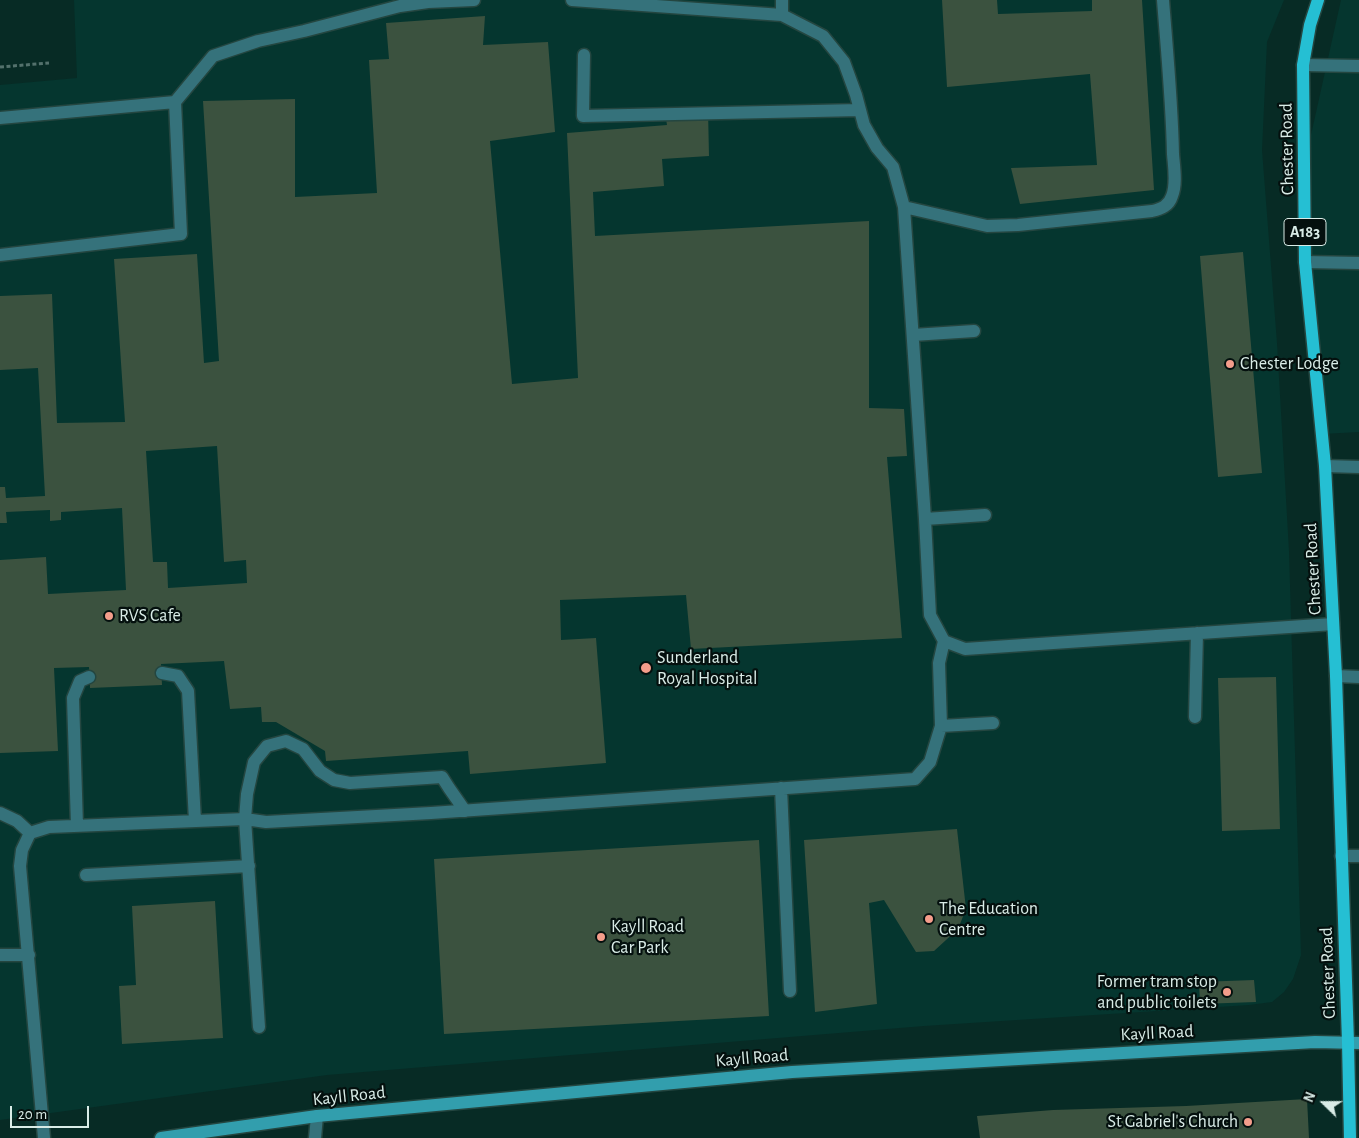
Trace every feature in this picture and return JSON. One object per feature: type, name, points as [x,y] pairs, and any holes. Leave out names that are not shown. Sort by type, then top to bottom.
[{"type":"main road","name":"Chester Road","points":[[1318,0],[1310,25],[1303,65],[1305,262],[1326,466],[1336,676],[1341,856],[1353,1042],[1350,1138]]},
{"type":"street","points":[[0,255],[181,234],[175,102],[213,56],[258,41],[400,6],[428,1],[474,0]]},
{"type":"street","points":[[572,0],[782,15],[823,36],[844,62],[864,125],[877,148],[893,166],[904,207],[930,615],[944,641],[965,650],[1333,624]]},
{"type":"street","points":[[782,0],[782,15]]},
{"type":"street","points":[[904,207],[987,226],[1018,225],[1152,211],[1160,210],[1166,206],[1172,197],[1174,185],[1172,113],[1163,0]]},
{"type":"street","points":[[584,55],[583,116],[860,110]]},
{"type":"street","points":[[1303,65],[1359,66]]},
{"type":"street","points":[[0,118],[175,102]]},
{"type":"street","points":[[1305,262],[1359,263]]},
{"type":"street","points":[[913,335],[974,331]]},
{"type":"street","points":[[1326,466],[1359,467]]},
{"type":"street","points":[[925,519],[985,515]]},
{"type":"street","points":[[1195,717],[1197,633]]},
{"type":"street","points":[[44,1138],[20,866],[22,850],[30,833],[49,827],[245,819],[266,822],[915,779],[930,762],[940,726],[938,663],[944,641]]},
{"type":"street","points":[[162,673],[178,676],[188,691],[195,821]]},
{"type":"street","points":[[1336,676],[1359,677]]},
{"type":"street","points":[[77,826],[73,698],[80,682],[90,677]]},
{"type":"street","points":[[940,726],[993,723]]},
{"type":"street","points":[[260,1027],[245,819],[246,794],[254,762],[267,746],[286,741],[303,749],[320,771],[334,780],[350,783],[442,777],[465,810]]},
{"type":"street","points":[[781,788],[790,992]]},
{"type":"street","points":[[0,813],[16,821],[30,833]]},
{"type":"street","points":[[1341,856],[1359,856]]},
{"type":"street","points":[[86,875],[249,866]]},
{"type":"street","points":[[0,955],[28,955]]},
{"type":"street","name":"Kayll Road","points":[[161,1138],[317,1116],[792,1072],[1315,1042],[1353,1042]]},
{"type":"street","points":[[315,1138],[317,1116]]},
{"type":"path","points":[[0,67],[49,63]]},
{"type":"shaded area","name":"Sunderland Royal Hospital","points":[[74,0],[1284,0],[1267,42],[1262,150],[1277,343],[1289,551],[1301,955],[1293,979],[1284,992],[1272,1002],[1249,1005],[924,1026],[327,1075],[0,1120],[0,85],[77,78]]},
{"type":"shaded area","points":[[1341,0],[1359,0],[1359,432],[1322,434],[1305,212],[1307,153]]},
{"type":"building","points":[[942,0],[997,0],[998,14],[1092,11],[1092,0],[1142,0],[1154,190],[1020,204],[1011,168],[1097,165],[1090,74],[947,87]]},
{"type":"building","points":[[485,16],[483,45],[548,42],[555,132],[490,141],[512,384],[578,378],[567,133],[667,125],[665,113],[708,109],[709,156],[662,159],[664,186],[593,192],[595,236],[869,221],[869,408],[904,409],[907,456],[887,457],[902,638],[691,649],[686,595],[560,600],[561,640],[596,638],[606,763],[470,774],[468,751],[326,761],[325,751],[276,722],[262,722],[261,707],[230,709],[224,661],[161,664],[162,685],[90,688],[89,667],[54,668],[58,751],[0,753],[0,560],[46,557],[48,594],[126,590],[122,508],[61,512],[61,520],[50,521],[50,510],[6,512],[7,523],[0,523],[0,487],[5,487],[6,498],[45,496],[38,368],[0,370],[0,296],[52,294],[57,423],[125,422],[114,259],[197,254],[204,363],[219,361],[203,101],[295,99],[295,197],[377,193],[369,60],[389,59],[386,23]],"holes":[[[217,446],[224,562],[246,560],[247,583],[168,588],[167,562],[153,562],[146,451]]]},
{"type":"building","name":"Chester Lodge","points":[[1243,252],[1262,473],[1218,477],[1200,256]]},
{"type":"building","points":[[1276,677],[1280,829],[1222,831],[1218,678]]},
{"type":"building","name":"The Education Centre","points":[[957,829],[966,909],[958,929],[934,951],[916,952],[884,900],[869,903],[877,1004],[815,1012],[804,840]]},
{"type":"building","name":"Kayll Road Car Park","points":[[759,840],[769,1016],[444,1034],[434,859]]},
{"type":"building","points":[[215,901],[223,1038],[122,1044],[119,986],[136,985],[132,906]]},
{"type":"building","name":"Former tram stop and public toilets","points":[[1254,980],[1256,1002],[1200,1004],[1199,982]]},
{"type":"building","points":[[1307,1099],[1309,1138],[980,1138],[977,1116],[1053,1110],[1186,1106]]},
{"type":"place","name":"Chester Lodge","points":[[1230,364]]},
{"type":"place","name":"RVS Cafe","points":[[109,616]]},
{"type":"place","name":"Sunderland Royal Hospital","points":[[646,668]]},
{"type":"place","name":"The Education Centre","points":[[929,919]]},
{"type":"place","name":"Kayll Road Car Park","points":[[601,937]]},
{"type":"place","name":"Former tram stop and public toilets","points":[[1227,992]]},
{"type":"place","name":"St Gabriel's Church","points":[[1248,1122]]}]
